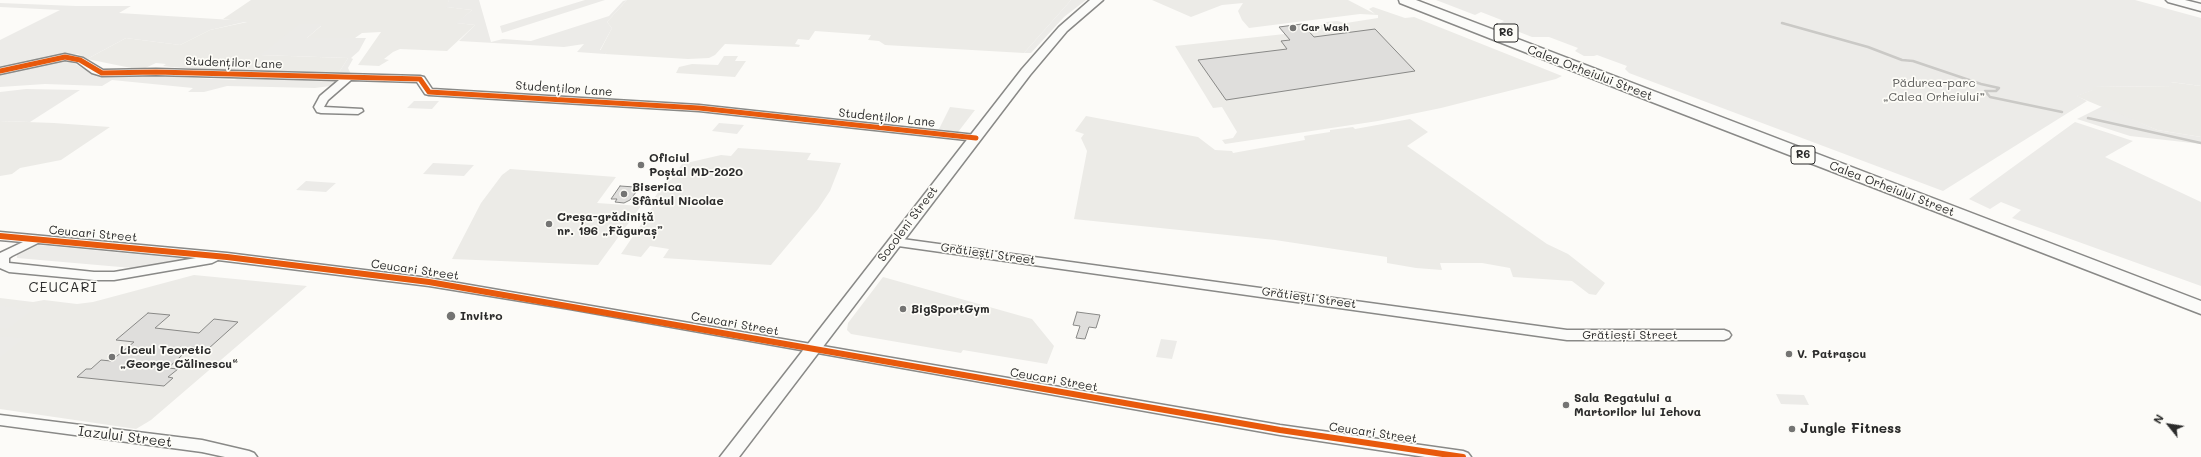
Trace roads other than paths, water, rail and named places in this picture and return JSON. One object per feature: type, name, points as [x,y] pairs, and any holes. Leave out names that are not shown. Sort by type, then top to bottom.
[{"type":"highway","name":"Calea Orheiului Street","points":[[1405,0],[2201,298]]},
{"type":"highway","name":"Calea Orheiului Street","points":[[1422,0],[1587,68],[2201,308]]},
{"type":"main road","name":"Socoleni Street","points":[[729,457],[1051,42],[1074,18],[1097,0]]},
{"type":"main road","points":[[2172,0],[2201,8]]},
{"type":"street","name":"Studenților Lane","points":[[0,71],[65,57],[80,60],[102,73],[156,72],[251,76],[350,76],[420,79],[429,92],[711,109],[780,118],[976,138]]},
{"type":"street","points":[[350,76],[324,98],[319,107],[321,110],[358,111]]},
{"type":"street","name":"Ceucari Street","points":[[0,236],[42,241],[227,256],[435,283],[570,304],[812,349],[1280,430],[1463,457]]},
{"type":"street","points":[[42,241],[29,243],[8,253],[3,257],[3,265],[9,268],[114,276],[227,256]]},
{"type":"street","name":"Grătiești Street","points":[[895,242],[1567,335],[1724,335]]},
{"type":"street","name":"Iazului Street","points":[[0,420],[202,446],[249,457]]},
{"type":"waterway","points":[[1782,23],[1868,47],[1902,60],[1913,61],[1981,84],[1999,88],[1996,91],[1985,91],[1990,97],[2062,112]]},
{"type":"waterway","points":[[2088,118],[2201,143]]},
{"type":"place","name":"Car Wash","points":[[1293,28]]},
{"type":"place","name":"Oficiul Poștal MD-2020","points":[[641,165]]},
{"type":"place","name":"Biserica Sfântul Nicolae","points":[[624,194]]},
{"type":"place","name":"Creșa-grădiniță nr. 196 „Făguraș”","points":[[549,224]]},
{"type":"place","name":"BigSportGym","points":[[903,309]]},
{"type":"place","name":"Invitro","points":[[451,316]]},
{"type":"place","name":"V. Patrașcu","points":[[1789,354]]},
{"type":"place","name":"Liceul Teoretic „George Călinescu“","points":[[112,357]]},
{"type":"place","name":"Sala Regatului a Martorilor lui Iehova","points":[[1566,405]]},
{"type":"place","name":"Jungle Fitness","points":[[1792,429]]},
{"type":"district","name":"CEUCARI","points":[[63,288]]},
{"type":"park label","name":"Pădurea-parc „Calea Orheiului”","points":[[1934,90]]}]
